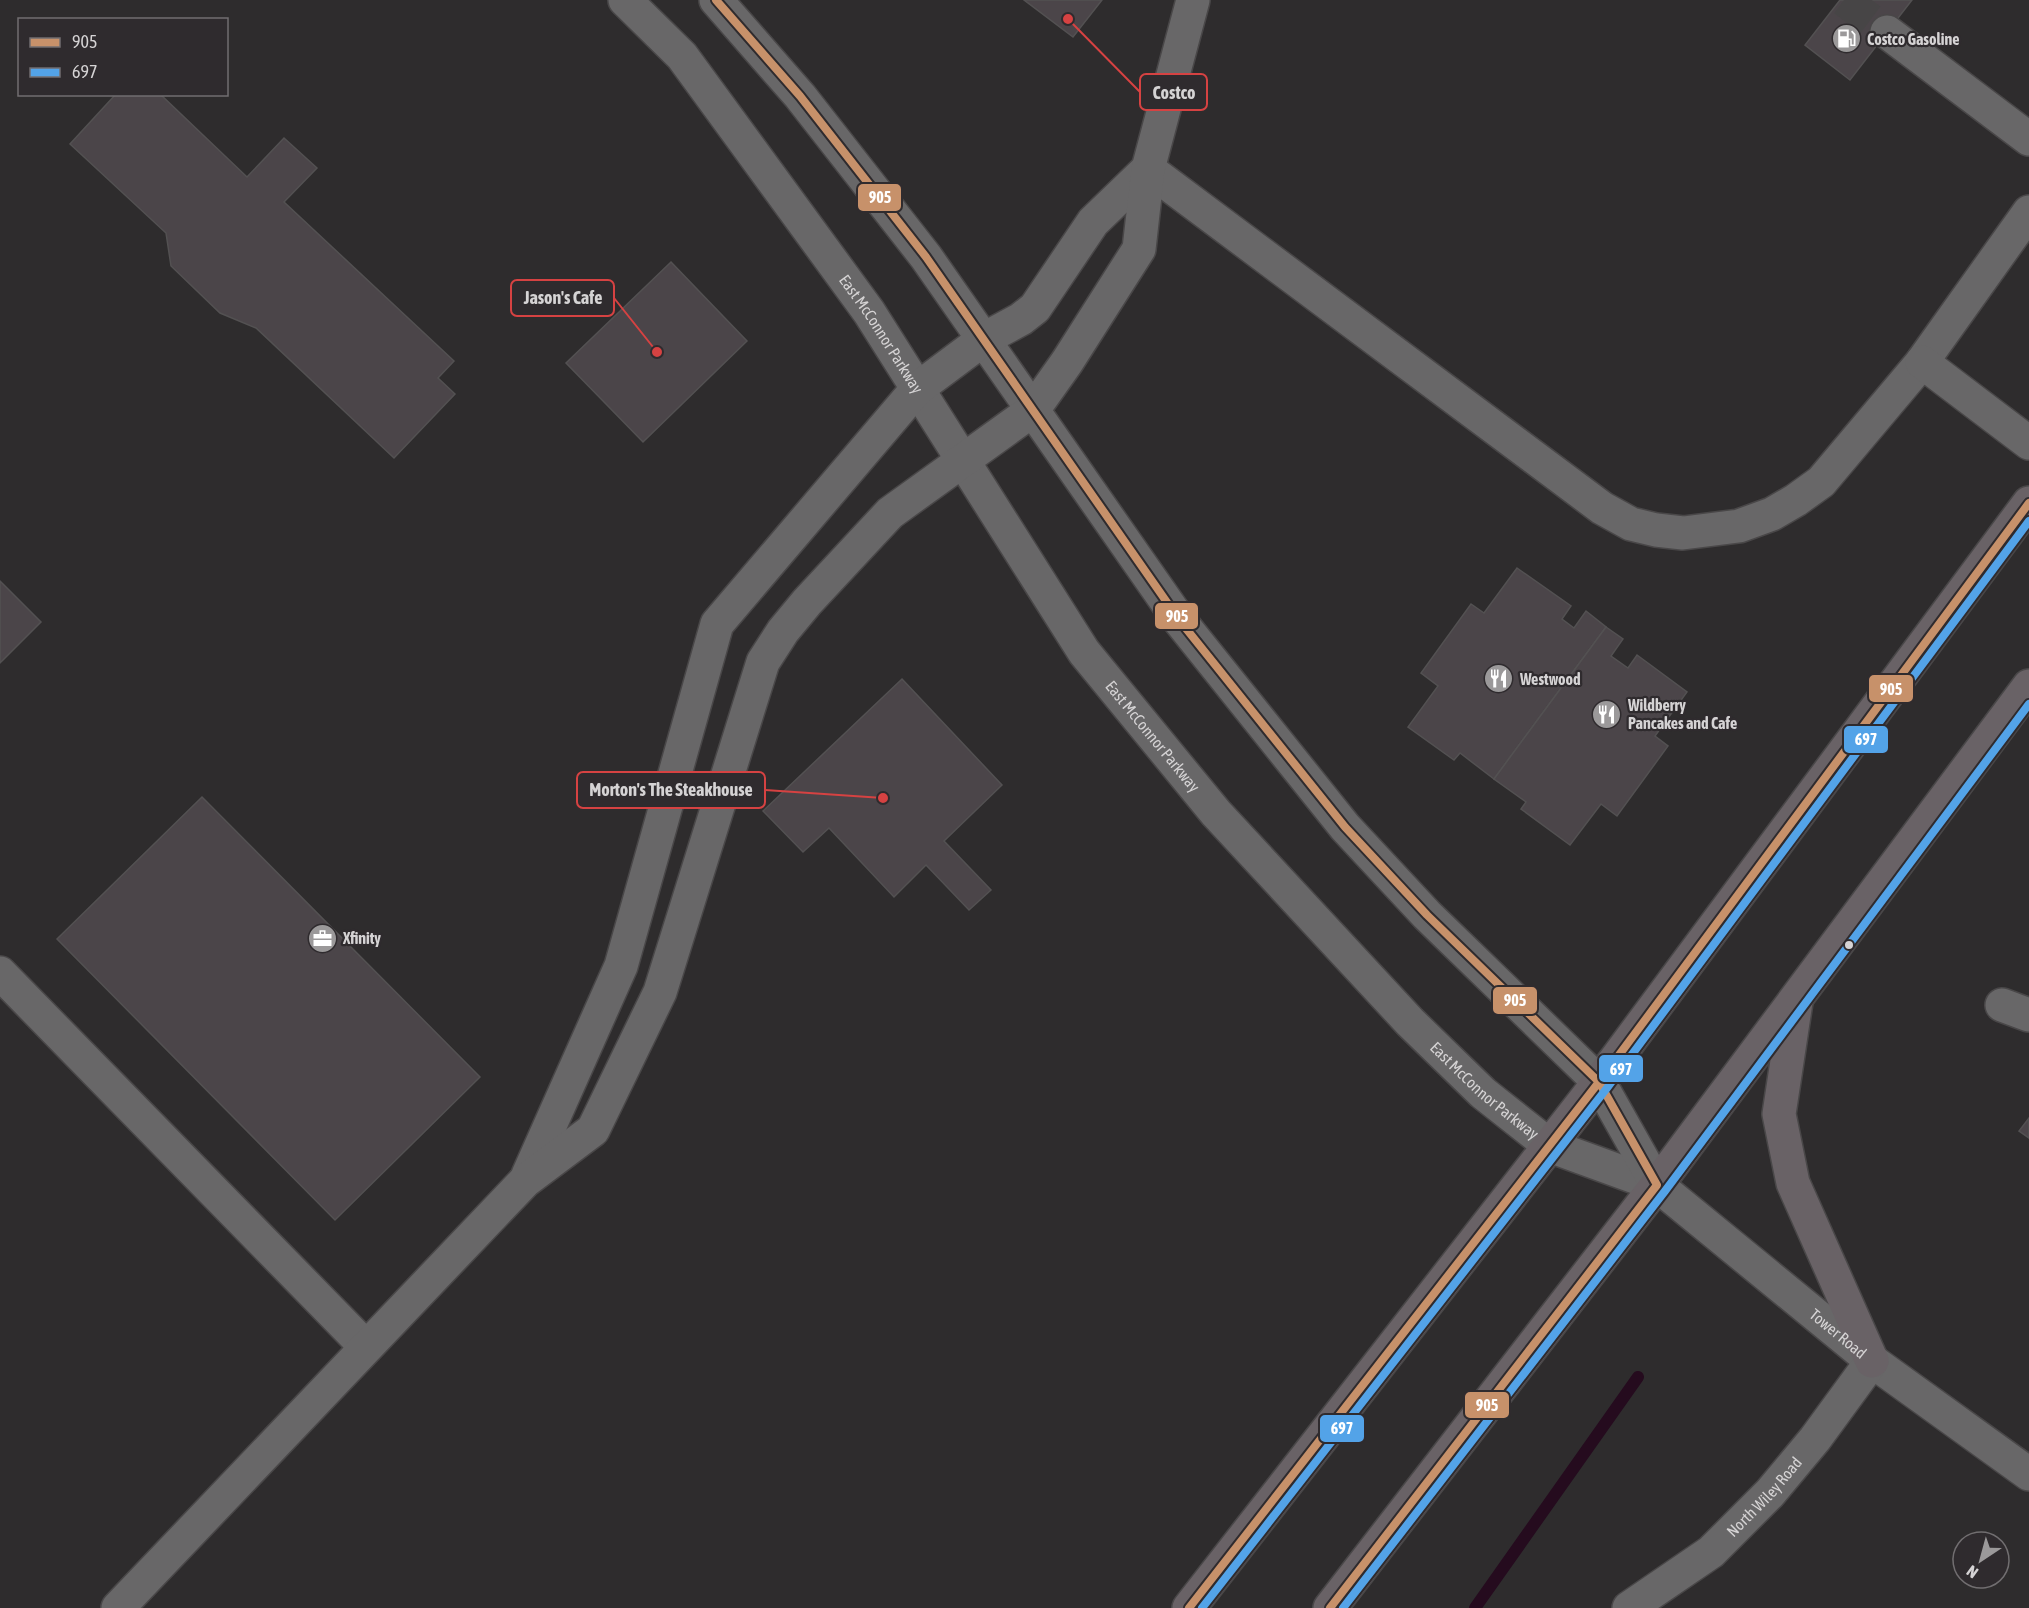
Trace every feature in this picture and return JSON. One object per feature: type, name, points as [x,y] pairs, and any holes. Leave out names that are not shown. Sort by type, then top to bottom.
[{"type":"main road","points":[[1190,1608],[1599,1082],[2029,503]]},
{"type":"main road","points":[[1330,1608],[1657,1185],[2029,686]]},
{"type":"main road","points":[[1796,997],[1779,1114],[1793,1183],[1872,1361]]},
{"type":"street","name":"East McConnor Parkway","points":[[625,0],[682,56],[869,312],[1084,652],[1216,813],[1410,1022],[1483,1093],[1550,1146],[1657,1185]]},
{"type":"street","points":[[716,0],[800,96],[926,257],[1180,621],[1345,827],[1426,915],[1599,1082],[1657,1185]]},
{"type":"street","points":[[118,1608],[525,1181],[593,1130],[660,992],[763,662],[783,631],[807,602],[890,513],[962,459],[1034,410],[1067,362],[1138,249],[1148,169],[1193,0]]},
{"type":"street","points":[[1887,32],[2029,139]]},
{"type":"street","points":[[525,1181],[621,966],[717,624],[918,389],[984,339],[1021,319],[1035,308],[1093,222],[1148,169]]},
{"type":"street","points":[[1148,169],[1602,508],[1631,524],[1683,533],[1739,526],[1772,514],[1821,482],[1922,362],[2029,212]]},
{"type":"street","points":[[1922,362],[2029,443]]},
{"type":"street","points":[[0,974],[366,1347]]},
{"type":"street","name":"Tower Road","points":[[1657,1185],[1872,1361],[2029,1474]]},
{"type":"street","name":"North Wiley Road","points":[[1629,1608],[1711,1552],[1762,1502],[1815,1439],[1872,1361]]},
{"type":"building","points":[[1024,0],[1102,0],[1073,37]]},
{"type":"building","name":"Costco Gasoline","points":[[1840,0],[1912,0],[1850,80],[1805,45]]},
{"type":"building","points":[[114,96],[162,96],[247,177],[284,138],[317,168],[284,202],[454,361],[438,378],[455,394],[394,458],[256,328],[220,313],[171,266],[166,233],[70,144]]},
{"type":"building","points":[[671,262],[747,341],[643,442],[566,363]]},
{"type":"building","name":"Westwood","points":[[1517,568],[1571,606],[1562,619],[1574,628],[1586,611],[1606,627],[1494,779],[1460,753],[1454,760],[1408,727],[1438,686],[1421,673],[1471,604],[1484,613]]},
{"type":"building","points":[[0,581],[41,622],[0,663]]},
{"type":"building","name":"Wildberry Pancakes and Cafe","points":[[1606,627],[1623,639],[1611,656],[1628,668],[1637,655],[1687,692],[1655,736],[1668,746],[1617,816],[1601,804],[1570,845],[1521,809],[1526,802],[1494,779]]},
{"type":"building","points":[[902,679],[1002,785],[944,841],[991,890],[969,910],[926,865],[894,897],[829,828],[803,852],[763,811]]},
{"type":"building","points":[[202,797],[480,1077],[335,1220],[57,939]]},
{"type":"building","points":[[2029,1118],[2029,1138],[2019,1131]]},
{"type":"waterway","points":[[1475,1608],[1638,1377]]},
{"type":"tunnel","points":[[1844,0],[1887,32]]},
{"type":"transit line","name":"905","points":[[716,0],[800,96],[926,257],[1180,621],[1345,827],[1427,915],[1599,1082],[1657,1185],[1330,1608]]},
{"type":"transit line","name":"905","points":[[1189,1608],[1599,1082],[2029,503]]},
{"type":"transit line","name":"697","points":[[1202,1608],[1607,1088],[2029,521]]},
{"type":"transit line","name":"697","points":[[1343,1608],[1665,1191],[2029,704]]},
{"type":"place","name":"Costco","points":[[1068,19]]},
{"type":"place","name":"Costco Gasoline","points":[[1846,39]]},
{"type":"place","name":"Jason's Cafe","points":[[657,352]]},
{"type":"place","name":"Westwood","points":[[1499,679]]},
{"type":"place","name":"Wildberry Pancakes and Cafe","points":[[1607,714]]},
{"type":"place","name":"Morton's The Steakhouse","points":[[883,798]]},
{"type":"place","name":"Xfinity","points":[[322,938]]}]
